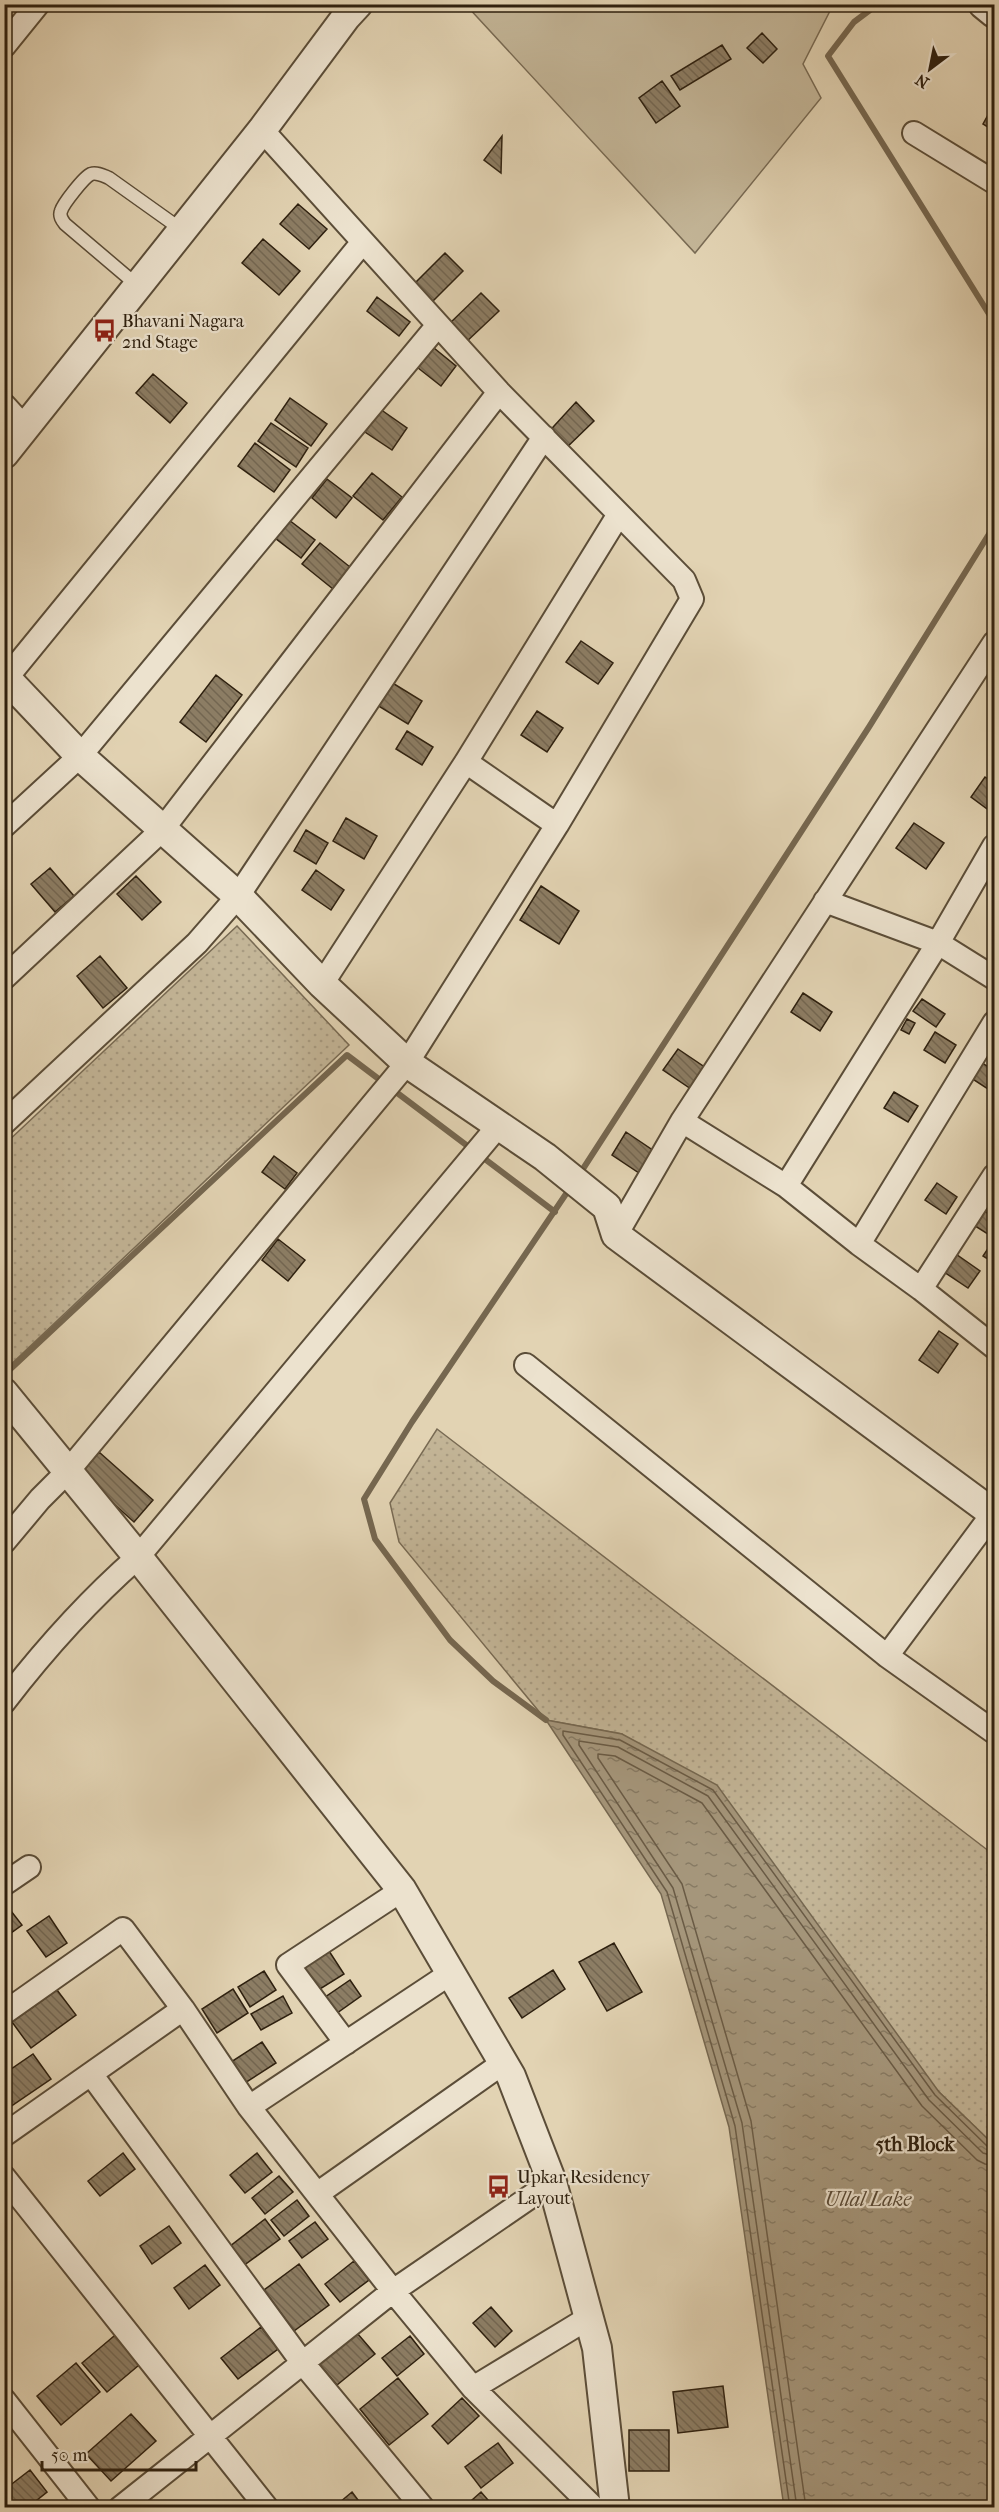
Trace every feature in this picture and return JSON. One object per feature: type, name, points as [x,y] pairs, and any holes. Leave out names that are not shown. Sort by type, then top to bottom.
[{"type":"street","points":[[4,46],[38,4]]},
{"type":"street","points":[[983,4],[994,13]]},
{"type":"street","points":[[4,454],[262,130],[346,9]]},
{"type":"street","points":[[4,1542],[40,1499],[68,1471],[407,1063],[557,825],[692,599],[684,580],[499,392],[262,130]]},
{"type":"street","points":[[914,133],[994,182]]},
{"type":"street","points":[[362,243],[5,678],[80,756],[238,896],[322,984],[407,1063],[545,1157],[607,1207],[616,1235],[994,1513],[887,1656]]},
{"type":"street","points":[[4,826],[80,756],[438,325]]},
{"type":"street","points":[[4,978],[162,830],[499,392]]},
{"type":"street","points":[[4,405],[26,429]]},
{"type":"street","points":[[4,1123],[197,943],[238,896],[544,437]]},
{"type":"street","points":[[322,984],[466,762],[619,514]]},
{"type":"street","points":[[616,1235],[682,1121],[994,643]]},
{"type":"street","points":[[466,762],[557,825]]},
{"type":"street","points":[[786,1186],[991,857]]},
{"type":"street","points":[[825,901],[938,943],[994,978]]},
{"type":"street","points":[[859,1244],[994,1023]]},
{"type":"street","points":[[682,1121],[786,1186],[859,1244],[992,1340]]},
{"type":"street","points":[[4,1702],[34,1663],[138,1557],[499,1125]]},
{"type":"street","points":[[921,1289],[994,1176]]},
{"type":"street","points":[[526,1365],[887,1656],[994,1732]]},
{"type":"street","points":[[4,1393],[138,1557],[402,1890],[511,2076],[552,2182],[590,2316],[597,2348],[615,2508]]},
{"type":"street","points":[[4,1884],[29,1867]]},
{"type":"street","points":[[346,2043],[288,1965],[402,1890]]},
{"type":"street","points":[[4,2013],[123,1929],[183,2009],[249,2107],[393,2291],[473,2388],[594,2508]]},
{"type":"street","points":[[249,2107],[451,1973]]},
{"type":"street","points":[[4,2135],[183,2009]]},
{"type":"street","points":[[317,2194],[503,2063]]},
{"type":"street","points":[[91,2074],[302,2362],[423,2508]]},
{"type":"street","points":[[4,2177],[211,2434],[267,2508]]},
{"type":"street","points":[[120,2508],[393,2291],[552,2182]]},
{"type":"street","points":[[473,2388],[590,2316]]},
{"type":"street","points":[[4,2400],[89,2508]]},
{"type":"lane","points":[[139,287],[65,224],[60,217],[61,210],[84,179],[91,174],[109,178],[183,231]]},
{"type":"shaded area","points":[[466,5],[833,5],[803,64],[821,98],[695,253]]},
{"type":"shaded area","points":[[237,926],[349,1045],[5,1370],[5,1144]]},
{"type":"shaded area","points":[[437,1429],[994,1855],[994,2145],[939,2092],[622,1734],[546,1720],[399,1542],[390,1503]]},
{"type":"water","name":"Ullal Lake","points":[[546,1720],[622,1734],[717,1785],[939,2092],[994,2145],[994,2507],[784,2507],[729,2127],[661,1894]]},
{"type":"building","points":[[762,33],[777,49],[763,63],[747,48]]},
{"type":"building","points":[[722,45],[731,59],[680,90],[671,76]]},
{"type":"building","points":[[662,81],[680,106],[656,123],[639,98]]},
{"type":"building","points":[[994,104],[994,131],[983,124]]},
{"type":"building","points":[[502,136],[501,173],[484,160]]},
{"type":"building","points":[[298,204],[327,229],[309,249],[280,224]]},
{"type":"building","points":[[263,239],[300,271],[279,295],[242,263]]},
{"type":"building","points":[[445,253],[463,271],[430,304],[412,286]]},
{"type":"building","points":[[481,293],[499,311],[464,344],[447,326]]},
{"type":"building","points":[[377,297],[410,322],[399,336],[367,311]]},
{"type":"building","points":[[429,344],[456,366],[441,386],[413,364]]},
{"type":"building","points":[[153,374],[187,403],[170,423],[136,393]]},
{"type":"building","points":[[290,398],[327,424],[311,446],[275,420]]},
{"type":"building","points":[[576,402],[594,421],[562,452],[544,437]]},
{"type":"building","points":[[380,409],[407,428],[392,450],[365,432]]},
{"type":"building","points":[[271,423],[308,448],[296,467],[258,441]]},
{"type":"building","points":[[255,443],[290,470],[274,492],[238,466]]},
{"type":"building","points":[[372,473],[402,497],[383,520],[353,496]]},
{"type":"building","points":[[327,479],[352,498],[336,518],[312,498]]},
{"type":"building","points":[[289,520],[315,540],[301,558],[275,538]]},
{"type":"building","points":[[320,543],[350,567],[333,589],[302,564]]},
{"type":"building","points":[[581,641],[613,663],[598,684],[566,662]]},
{"type":"building","points":[[216,675],[242,695],[206,742],[180,722]]},
{"type":"building","points":[[386,679],[422,701],[408,724],[372,702]]},
{"type":"building","points":[[537,711],[563,728],[547,752],[521,735]]},
{"type":"building","points":[[407,731],[433,747],[422,765],[396,749]]},
{"type":"building","points":[[985,777],[994,783],[994,814],[971,797]]},
{"type":"building","points":[[346,818],[377,836],[364,859],[333,841]]},
{"type":"building","points":[[914,823],[944,843],[926,869],[896,848]]},
{"type":"building","points":[[306,830],[328,843],[316,864],[294,851]]},
{"type":"building","points":[[50,868],[74,896],[55,912],[31,884]]},
{"type":"building","points":[[316,870],[344,890],[331,910],[302,890]]},
{"type":"building","points":[[136,876],[161,902],[142,920],[117,894]]},
{"type":"building","points":[[541,886],[579,911],[559,944],[520,920]]},
{"type":"building","points":[[100,956],[127,988],[103,1008],[77,976]]},
{"type":"building","points":[[803,993],[832,1012],[820,1031],[791,1012]]},
{"type":"building","points":[[922,999],[945,1014],[936,1027],[913,1011]]},
{"type":"building","points":[[907,1019],[915,1023],[909,1034],[901,1030]]},
{"type":"building","points":[[935,1032],[956,1045],[945,1063],[924,1050]]},
{"type":"building","points":[[678,1049],[709,1070],[694,1091],[663,1070]]},
{"type":"building","points":[[978,1060],[994,1071],[994,1086],[991,1091],[968,1076]]},
{"type":"building","points":[[894,1092],[918,1106],[908,1122],[884,1108]]},
{"type":"building","points":[[626,1132],[657,1153],[642,1175],[612,1155]]},
{"type":"building","points":[[274,1156],[297,1173],[285,1189],[262,1172]]},
{"type":"building","points":[[937,1183],[957,1197],[946,1214],[925,1200]]},
{"type":"building","points":[[981,1209],[994,1217],[994,1238],[972,1224]]},
{"type":"building","points":[[278,1239],[305,1260],[288,1281],[262,1260]]},
{"type":"building","points":[[994,1242],[994,1263],[983,1256]]},
{"type":"building","points":[[953,1252],[980,1271],[968,1288],[941,1270]]},
{"type":"building","points":[[939,1331],[958,1344],[938,1373],[919,1360]]},
{"type":"building","points":[[99,1452],[153,1500],[134,1522],[80,1474]]},
{"type":"building","points":[[4,1902],[22,1925],[4,1938]]},
{"type":"building","points":[[49,1916],[67,1943],[46,1957],[27,1931]]},
{"type":"building","points":[[614,1943],[642,1992],[607,2011],[579,1962]]},
{"type":"building","points":[[329,1951],[344,1974],[312,1994],[298,1971]]},
{"type":"building","points":[[553,1970],[565,1989],[522,2018],[509,1998]]},
{"type":"building","points":[[264,1971],[276,1990],[250,2007],[238,1987]]},
{"type":"building","points":[[350,1980],[361,1996],[330,2018],[318,2002]]},
{"type":"building","points":[[233,1989],[248,2013],[217,2033],[202,2009]]},
{"type":"building","points":[[57,1990],[76,2015],[31,2048],[12,2022]]},
{"type":"building","points":[[283,1996],[292,2013],[261,2030],[251,2014]]},
{"type":"building","points":[[262,2042],[276,2063],[245,2083],[231,2062]]},
{"type":"building","points":[[33,2054],[51,2079],[4,2111],[4,2074]]},
{"type":"building","points":[[123,2153],[135,2169],[100,2196],[88,2181]]},
{"type":"building","points":[[257,2153],[272,2172],[245,2193],[230,2175]]},
{"type":"building","points":[[279,2176],[293,2192],[265,2214],[252,2198]]},
{"type":"building","points":[[297,2200],[309,2216],[284,2236],[271,2220]]},
{"type":"building","points":[[265,2219],[280,2239],[243,2266],[229,2247]]},
{"type":"building","points":[[315,2222],[328,2239],[302,2258],[289,2241]]},
{"type":"building","points":[[169,2226],[181,2243],[152,2264],[140,2246]]},
{"type":"building","points":[[354,2261],[369,2280],[340,2302],[325,2284]]},
{"type":"building","points":[[299,2264],[329,2305],[294,2331],[264,2290]]},
{"type":"building","points":[[205,2265],[220,2285],[189,2309],[174,2288]]},
{"type":"building","points":[[491,2307],[512,2331],[495,2347],[473,2323]]},
{"type":"building","points":[[261,2327],[278,2349],[238,2379],[221,2358]]},
{"type":"building","points":[[120,2331],[145,2360],[107,2392],[82,2363]]},
{"type":"building","points":[[357,2333],[375,2354],[337,2385],[319,2364]]},
{"type":"building","points":[[410,2336],[424,2354],[397,2376],[382,2358]]},
{"type":"building","points":[[76,2363],[100,2392],[61,2425],[37,2396]]},
{"type":"building","points":[[398,2378],[428,2414],[389,2445],[360,2409]]},
{"type":"building","points":[[723,2386],[728,2427],[678,2433],[673,2392]]},
{"type":"building","points":[[462,2398],[479,2416],[448,2444],[432,2426]]},
{"type":"building","points":[[131,2414],[156,2441],[111,2481],[86,2454]]},
{"type":"building","points":[[629,2430],[669,2430],[669,2471],[629,2471]]},
{"type":"building","points":[[498,2443],[513,2463],[481,2488],[465,2467]]},
{"type":"building","points":[[30,2470],[47,2492],[27,2508],[6,2508],[4,2490]]},
{"type":"building","points":[[352,2492],[364,2508],[333,2508]]},
{"type":"building","points":[[481,2492],[495,2508],[463,2508]]},
{"type":"waterway","points":[[878,4],[854,22],[828,56],[994,322]]},
{"type":"waterway","points":[[579,1175],[869,727],[994,526]]},
{"type":"waterway","points":[[4,1375],[347,1055],[384,1083]]},
{"type":"waterway","points":[[392,1089],[555,1212]]},
{"type":"waterway","points":[[546,1720],[493,1681],[450,1640],[375,1539],[364,1499],[412,1422],[570,1188]]},
{"type":"place","name":"Bhavani Nagara 2nd Stage","points":[[104,331]]},
{"type":"place","name":"Upkar Residency Layout","points":[[499,2187]]},
{"type":"district","name":"5th Block","points":[[915,2144]]}]
